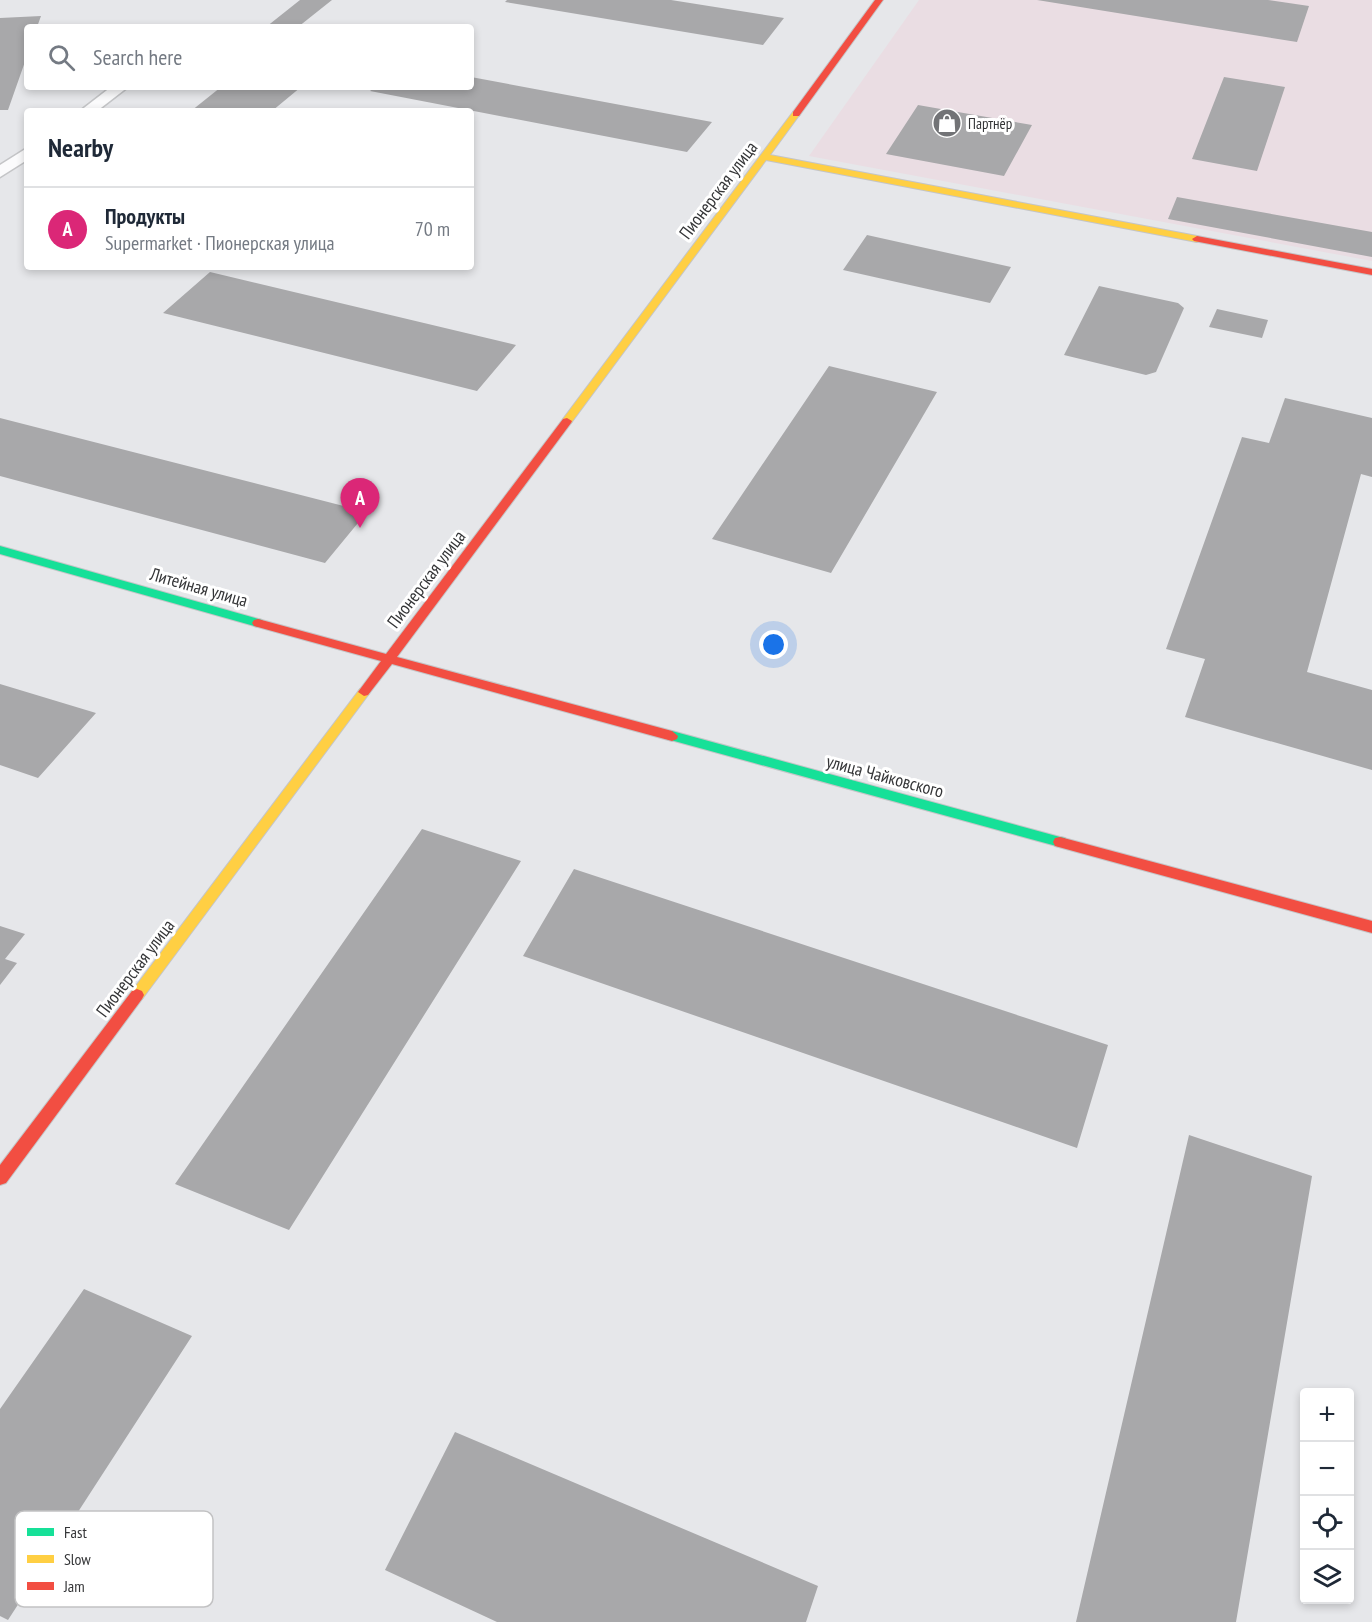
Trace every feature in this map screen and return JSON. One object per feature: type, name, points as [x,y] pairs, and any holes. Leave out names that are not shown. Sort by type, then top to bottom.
[{"type":"street","name":"Пионерская улица","points":[[0,1178],[765,157],[879,0]]},
{"type":"street","points":[[765,157],[1372,272]]},
{"type":"street","name":"Литейная улица","points":[[0,550],[388,659]]},
{"type":"street","name":"улица Чайковского","points":[[388,659],[1372,927]]},
{"type":"lane","points":[[91,108],[117,90]]},
{"type":"lane","points":[[0,172],[24,155]]},
{"type":"shaded area","points":[[919,0],[1372,0],[1372,261],[809,156]]},
{"type":"building","points":[[300,0],[332,0],[302,24],[270,24]]},
{"type":"building","points":[[507,0],[671,0],[784,18],[763,45],[505,2]]},
{"type":"building","points":[[1037,0],[1268,0],[1309,6],[1297,42]]},
{"type":"building","points":[[41,16],[38,24],[24,24],[24,65],[8,110],[0,110],[0,18]]},
{"type":"building","points":[[1224,77],[1285,87],[1257,171],[1192,159]]},
{"type":"building","points":[[474,78],[712,122],[687,152],[474,111],[474,108],[458,108],[370,91],[474,90]]},
{"type":"building","points":[[217,90],[297,90],[276,108],[195,108]]},
{"type":"building","points":[[918,105],[1032,125],[1004,176],[886,154]]},
{"type":"building","points":[[1177,197],[1372,232],[1372,257],[1168,219]]},
{"type":"building","points":[[867,235],[1011,267],[990,303],[843,270]]},
{"type":"building","points":[[210,272],[516,345],[477,391],[163,313]]},
{"type":"building","points":[[1099,286],[1178,303],[1184,308],[1156,372],[1146,375],[1064,355]]},
{"type":"building","points":[[1217,309],[1268,320],[1262,338],[1209,327]]},
{"type":"building","points":[[829,366],[937,392],[831,573],[712,539]]},
{"type":"building","points":[[1285,398],[1372,418],[1372,477],[1361,474],[1307,672],[1372,690],[1372,770],[1185,717],[1205,659],[1166,649],[1242,437],[1269,443]]},
{"type":"building","points":[[0,418],[367,512],[325,563],[0,476]]},
{"type":"building","points":[[0,684],[96,713],[38,778],[0,765]]},
{"type":"building","points":[[422,829],[521,861],[289,1230],[175,1184]]},
{"type":"building","points":[[574,869],[1108,1045],[1077,1148],[523,956]]},
{"type":"building","points":[[0,926],[25,934],[5,959],[17,963],[0,985]]},
{"type":"building","points":[[1189,1135],[1312,1176],[1236,1622],[1076,1622]]},
{"type":"building","points":[[84,1289],[192,1336],[79,1511],[15,1511],[16,1607],[8,1620],[0,1616],[0,1409]]},
{"type":"building","points":[[455,1432],[818,1586],[806,1622],[497,1622],[385,1570]]},
{"type":"traffic: fast","points":[[0,550],[258,623]]},
{"type":"traffic: fast","points":[[672,736],[1060,842]]},
{"type":"traffic: slow","points":[[567,421],[796,114]]},
{"type":"traffic: slow","points":[[765,157],[1197,239]]},
{"type":"traffic: slow","points":[[137,995],[364,692]]},
{"type":"traffic: jam","points":[[796,114],[879,0]]},
{"type":"traffic: jam","points":[[1197,239],[1372,272]]},
{"type":"traffic: jam","points":[[364,692],[567,421]]},
{"type":"traffic: jam","points":[[258,623],[672,736]]},
{"type":"traffic: jam","points":[[1060,842],[1372,927]]},
{"type":"traffic: jam","points":[[0,1178],[137,995]]},
{"type":"place","name":"Партнёр","points":[[947,123]]},
{"type":"place","name":"Продукты","points":[[360,528]]}]
